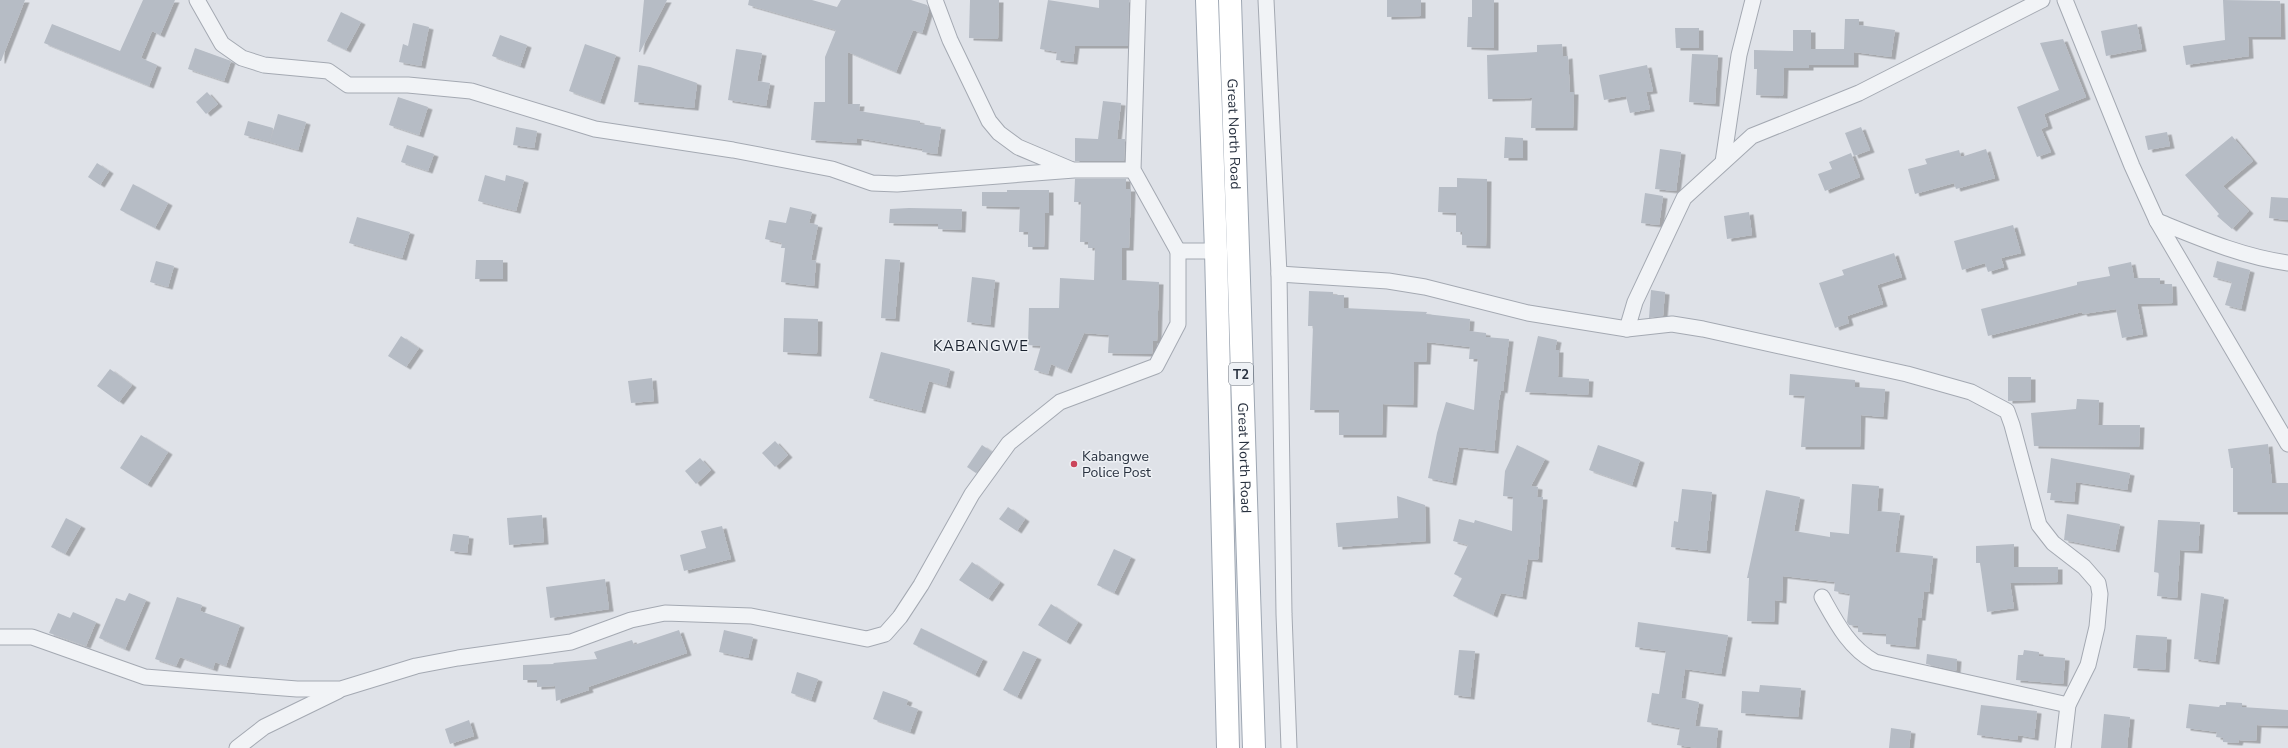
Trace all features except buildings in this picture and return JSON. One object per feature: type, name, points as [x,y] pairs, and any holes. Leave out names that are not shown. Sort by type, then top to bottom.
[{"type":"main road","name":"Great North Road","points":[[1207,0],[1216,251],[1228,748]]},
{"type":"main road","name":"Great North Road","points":[[1230,0],[1254,748]]},
{"type":"street","points":[[196,0],[222,44],[242,58],[264,65],[328,71],[348,85],[408,84],[471,91],[595,129],[734,150],[824,167],[872,184],[898,184],[1074,170],[1132,170]]},
{"type":"street","points":[[935,0],[950,40],[989,120],[999,133],[1018,147],[1074,170]]},
{"type":"street","points":[[237,748],[264,727],[342,689],[416,666],[451,659],[571,642],[631,620],[665,613],[751,616],[867,639],[885,634],[900,617],[921,585],[972,494],[1009,443],[1060,402],[1156,366],[1178,324],[1178,250],[1132,170],[1138,0]]},
{"type":"street","points":[[1266,0],[1279,274],[1284,614],[1289,748]]},
{"type":"street","points":[[1723,162],[1739,55],[1753,0]]},
{"type":"street","points":[[1628,329],[1634,302],[1684,198],[1752,136],[1859,93],[2042,0]]},
{"type":"street","points":[[2065,0],[2129,159],[2157,221],[2288,444]]},
{"type":"street","points":[[2157,221],[2222,246],[2271,261],[2288,263]]},
{"type":"street","points":[[1178,250],[1216,251]]},
{"type":"street","points":[[1279,274],[1388,281],[1425,287],[1528,313],[1628,329],[1672,324],[1703,329],[1908,374],[1971,392],[2007,411],[2039,525],[2053,542],[2084,567],[2098,583],[2100,594],[2097,627],[2088,665],[2068,705],[2063,748]]},
{"type":"street","points":[[1822,597],[1841,630],[1855,648],[1875,662],[2068,705]]},
{"type":"street","points":[[0,637],[32,637],[145,677],[297,689],[342,689]]},
{"type":"place","name":"Kabangwe Police Post","points":[[1074,464]]},
{"type":"district","name":"KABANGWE","points":[[981,346]]}]
